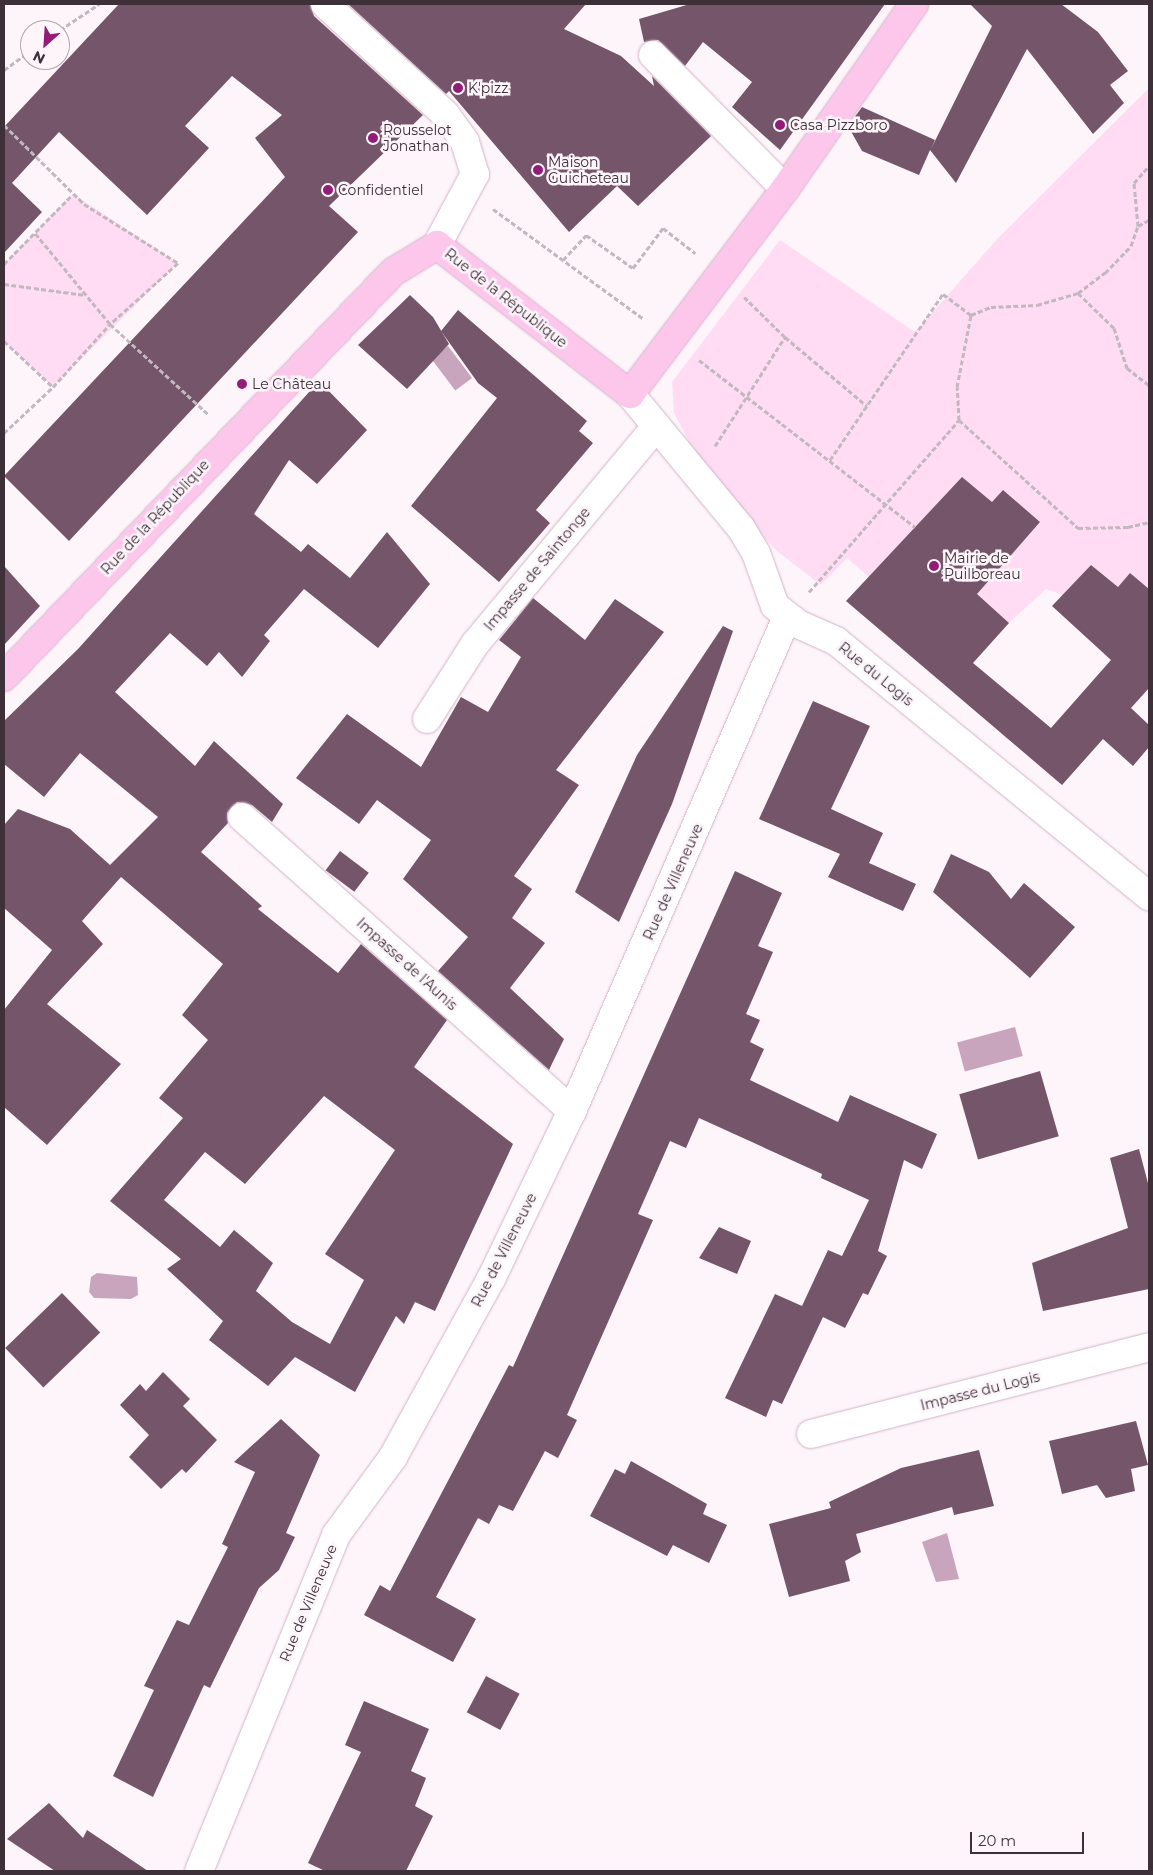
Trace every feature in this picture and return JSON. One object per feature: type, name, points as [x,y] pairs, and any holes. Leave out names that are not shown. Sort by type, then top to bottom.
[{"type":"main road","points":[[630,394],[785,189],[914,4]]},
{"type":"main road","name":"Rue de la République","points":[[4,677],[232,436],[393,272],[437,245],[630,394]]},
{"type":"street","points":[[325,4],[445,114],[465,142],[475,174],[437,245]]},
{"type":"street","points":[[653,55],[785,189]]},
{"type":"street","name":"Rue du Logis","points":[[630,394],[741,528],[756,553],[764,587],[788,617],[836,641],[1149,896]]},
{"type":"street","name":"Impasse de Saintonge","points":[[427,719],[475,644],[656,427]]},
{"type":"street","name":"Rue de Villeneuve","points":[[199,1871],[336,1535],[398,1448],[491,1279],[572,1111],[788,617]]},
{"type":"street","name":"Impasse de l'Aunis","points":[[242,817],[572,1111]]},
{"type":"street","name":"Impasse du Logis","points":[[811,1434],[1149,1347]]},
{"type":"path","points":[[70,23],[99,4]]},
{"type":"path","points":[[4,70],[20,58]]},
{"type":"path","points":[[4,125],[73,194],[178,264],[110,324],[53,387],[4,433]]},
{"type":"path","points":[[972,315],[991,307],[1037,305],[1078,293],[1105,274],[1131,246],[1138,226],[1134,184],[1149,166]]},
{"type":"path","points":[[4,264],[73,194]]},
{"type":"path","points":[[1138,226],[1149,220]]},
{"type":"path","points":[[35,233],[110,324],[232,436]]},
{"type":"path","points":[[4,284],[86,295]]},
{"type":"path","points":[[1078,293],[1114,328],[1127,368],[1149,385]]},
{"type":"path","points":[[830,460],[943,294],[972,315]]},
{"type":"path","points":[[788,617],[959,420],[958,387],[972,315]]},
{"type":"path","points":[[785,337],[867,406]]},
{"type":"path","points":[[4,341],[53,387]]},
{"type":"path","points":[[959,420],[1078,528],[1128,527],[1149,522]]},
{"type":"shaded area","points":[[1149,88],[1149,589],[1130,573],[1118,587],[1091,565],[1063,595],[1046,589],[1009,623],[965,583],[1006,561],[1040,522],[1003,491],[992,502],[962,477],[869,577],[847,558],[821,585],[777,551],[706,474],[674,413],[672,382],[780,240],[915,332],[999,237]]},
{"type":"shaded area","points":[[73,194],[178,263],[53,387],[4,341],[4,264]]},
{"type":"shaded area","points":[[448,346],[472,378],[455,391],[431,359]]},
{"type":"shaded area","points":[[1015,1027],[1023,1056],[965,1072],[957,1043]]},
{"type":"shaded area","points":[[97,1273],[137,1277],[138,1295],[131,1299],[94,1298],[89,1292],[91,1277]]},
{"type":"shaded area","points":[[947,1533],[959,1579],[936,1582],[922,1542]]},
{"type":"building","points":[[119,4],[310,4],[314,16],[423,115],[329,206],[358,232],[69,541],[4,476],[285,177],[255,138],[282,115],[232,76],[185,126],[209,148],[147,215],[59,132],[12,183],[42,212],[4,253],[4,127],[57,70],[70,70],[70,56]]},
{"type":"building","points":[[348,4],[586,4],[564,29],[621,56],[654,86],[652,76],[711,136],[638,206],[617,186],[569,232],[449,91],[446,94]]},
{"type":"building","points":[[690,4],[885,4],[780,150],[732,107],[752,82],[703,42],[685,66],[658,40],[644,42],[639,19]]},
{"type":"building","points":[[970,4],[1061,4],[1098,32],[1128,71],[1110,85],[1124,103],[1093,134],[1027,49],[956,183],[930,150],[919,175],[862,151],[848,126],[862,107],[935,140],[931,149],[992,26]]},
{"type":"building","points":[[410,295],[433,317],[449,344],[407,389],[358,345]]},
{"type":"building","points":[[458,310],[587,421],[579,431],[593,443],[536,510],[550,523],[499,582],[411,506],[497,398],[478,383],[441,331]]},
{"type":"building","points":[[319,381],[367,430],[317,484],[289,460],[254,514],[301,552],[308,544],[350,578],[387,532],[430,584],[378,648],[304,589],[264,635],[270,641],[242,677],[219,652],[207,666],[170,633],[115,692],[195,766],[214,741],[283,804],[272,822],[252,805],[237,802],[227,813],[228,823],[201,852],[262,906],[258,909],[338,973],[361,944],[447,1020],[414,1067],[513,1144],[435,1311],[415,1302],[404,1324],[396,1316],[355,1392],[295,1357],[268,1386],[209,1340],[223,1321],[167,1269],[181,1259],[110,1201],[183,1118],[159,1098],[208,1040],[182,1015],[223,964],[121,877],[82,921],[103,944],[47,1004],[121,1064],[47,1145],[4,1107],[4,1010],[52,950],[4,908],[4,825],[18,809],[70,829],[110,865],[158,817],[80,753],[44,797],[4,764],[4,721],[78,649]],"holes":[[[324,1096],[395,1150],[325,1254],[364,1280],[330,1344],[292,1322],[256,1291],[273,1263],[234,1230],[220,1247],[164,1200],[205,1152],[245,1184]]]},
{"type":"building","points":[[962,477],[992,502],[1003,490],[1040,522],[977,594],[1009,623],[973,663],[1051,728],[1111,660],[1052,606],[1091,565],[1118,587],[1130,573],[1149,589],[1149,688],[1131,708],[1149,725],[1149,747],[1133,766],[1103,739],[1062,785],[846,601]]},
{"type":"building","points":[[4,566],[40,606],[4,645]]},
{"type":"building","points":[[533,598],[585,640],[615,599],[664,632],[556,770],[579,785],[514,876],[532,889],[512,918],[545,943],[510,988],[564,1039],[549,1070],[438,971],[468,937],[403,879],[431,840],[377,800],[359,824],[296,778],[347,714],[421,767],[461,697],[488,712],[521,657],[499,640]]},
{"type":"building","points":[[723,626],[733,631],[672,804],[619,922],[575,892],[637,755]]},
{"type":"building","points":[[813,701],[870,726],[831,809],[883,833],[869,863],[916,884],[903,911],[828,877],[840,854],[759,819]]},
{"type":"building","points":[[340,851],[369,873],[354,892],[326,870]]},
{"type":"building","points":[[951,854],[989,872],[1011,899],[1024,883],[1075,927],[1030,978],[933,892]]},
{"type":"building","points":[[735,871],[782,893],[758,946],[773,952],[746,1014],[760,1020],[750,1042],[764,1049],[750,1080],[838,1122],[850,1095],[937,1134],[922,1169],[904,1160],[878,1251],[887,1256],[868,1295],[863,1293],[845,1328],[823,1317],[782,1404],[773,1400],[766,1417],[725,1398],[775,1294],[802,1306],[828,1250],[842,1256],[869,1200],[821,1178],[822,1174],[699,1118],[686,1148],[670,1141],[638,1214],[653,1220],[567,1415],[577,1420],[558,1458],[545,1451],[513,1511],[499,1505],[489,1524],[478,1518],[436,1597],[476,1619],[453,1662],[364,1615],[380,1585],[390,1591],[509,1365],[513,1367]]},
{"type":"building","points":[[1040,1071],[1059,1136],[978,1160],[959,1094]]},
{"type":"building","points":[[1139,1149],[1149,1187],[1149,1289],[1043,1311],[1032,1263],[1128,1228],[1110,1158]]},
{"type":"building","points":[[719,1227],[751,1241],[737,1274],[699,1258]]},
{"type":"building","points":[[62,1293],[100,1333],[43,1387],[5,1348]]},
{"type":"building","points":[[163,1372],[190,1399],[183,1406],[217,1440],[186,1473],[182,1469],[161,1489],[129,1457],[149,1435],[120,1405],[140,1384],[146,1391]]},
{"type":"building","points":[[281,1419],[320,1455],[286,1533],[295,1537],[279,1570],[259,1588],[210,1688],[204,1685],[153,1797],[113,1776],[154,1690],[144,1686],[177,1620],[189,1625],[228,1547],[222,1544],[255,1472],[234,1462]]},
{"type":"building","points":[[1136,1421],[1148,1465],[1131,1469],[1135,1491],[1106,1498],[1097,1485],[1062,1494],[1049,1441]]},
{"type":"building","points":[[979,1450],[994,1506],[954,1515],[952,1507],[856,1534],[861,1552],[845,1561],[850,1581],[789,1597],[769,1524],[831,1508],[829,1502],[901,1468]]},
{"type":"building","points":[[631,1461],[707,1504],[703,1514],[727,1525],[709,1563],[673,1545],[667,1556],[590,1516],[615,1469],[625,1474]]},
{"type":"building","points":[[486,1676],[520,1694],[500,1730],[467,1712]]},
{"type":"building","points":[[364,1701],[429,1729],[411,1771],[426,1778],[415,1806],[433,1816],[406,1871],[325,1871],[308,1863],[361,1752],[345,1745]]},
{"type":"building","points":[[49,1803],[83,1838],[87,1830],[148,1871],[55,1871],[7,1839]]},
{"type":"place","name":"K'pizz","points":[[458,88]]},
{"type":"place","name":"Casa Pizzboro","points":[[780,125]]},
{"type":"place","name":"Rousselot Jonathan","points":[[373,138]]},
{"type":"place","name":"Maison Guicheteau","points":[[538,170]]},
{"type":"place","name":"Confidentiel","points":[[328,190]]},
{"type":"place","name":"Le Château","points":[[242,384]]},
{"type":"place","name":"Mairie de Puilboreau","points":[[934,566]]}]
